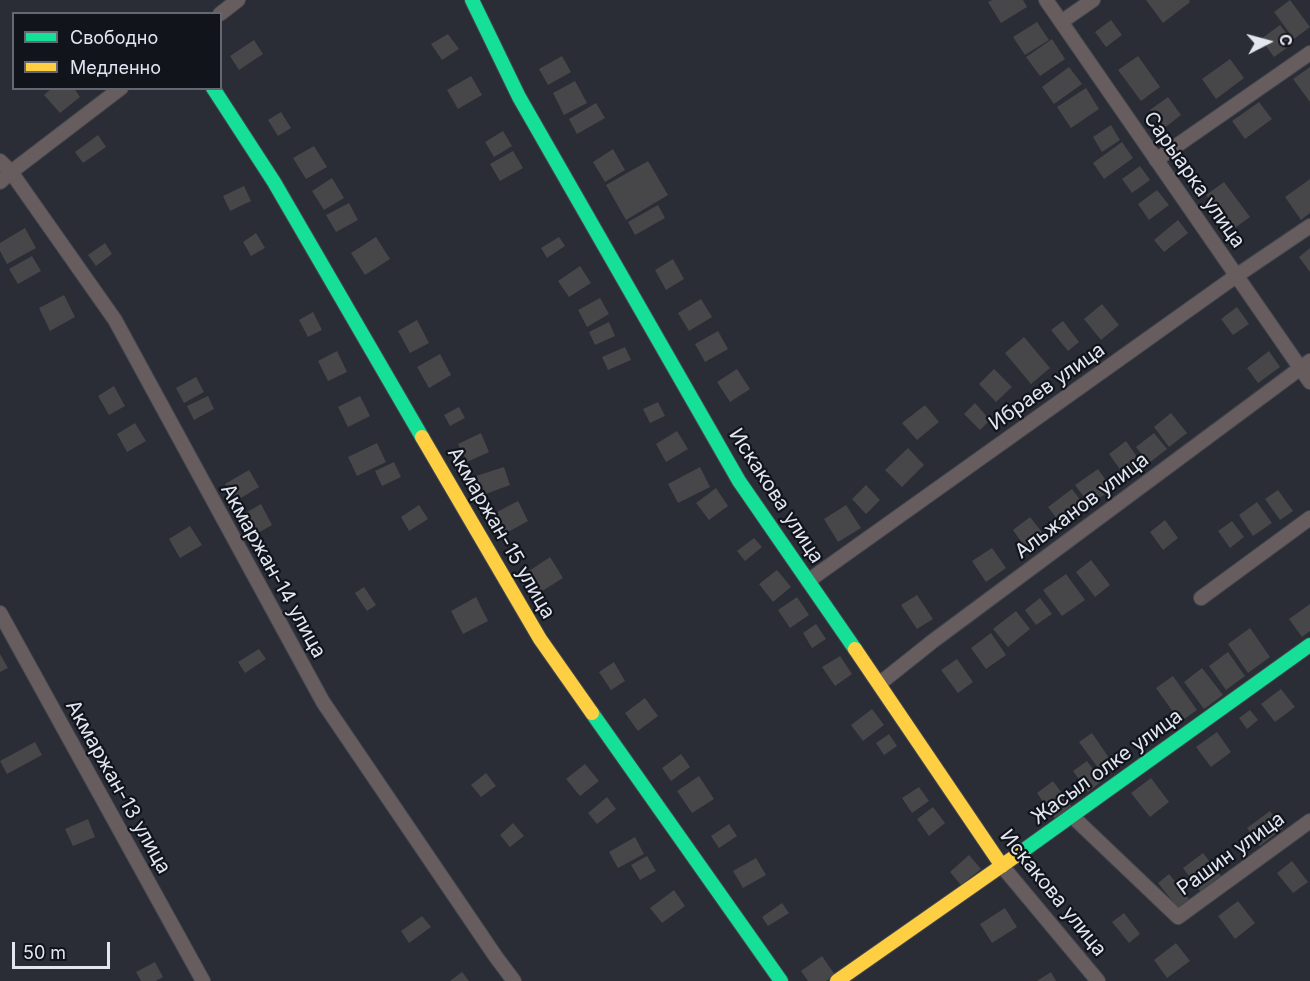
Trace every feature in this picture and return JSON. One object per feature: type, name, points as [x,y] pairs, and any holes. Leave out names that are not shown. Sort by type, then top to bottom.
[{"type":"street","points":[[222,12],[238,0]]},
{"type":"street","name":"Искакова улица","points":[[472,0],[519,97],[739,482],[1002,866],[1098,981]]},
{"type":"street","name":"Сарыарка улица","points":[[1046,0],[1236,276],[1305,365],[1310,382]]},
{"type":"street","points":[[1061,22],[1093,0]]},
{"type":"street","points":[[1156,160],[1310,53]]},
{"type":"street","points":[[5,177],[118,90]]},
{"type":"street","name":"Акмаржан-15 улица","points":[[214,90],[274,182],[540,639],[782,981]]},
{"type":"street","name":"Акмаржан-14 улица","points":[[0,161],[5,177],[115,320],[323,702],[514,981]]},
{"type":"street","name":"Ибраев улица","points":[[808,581],[1236,276],[1310,226]]},
{"type":"street","name":"Альжанов улица","points":[[879,684],[933,641],[1305,365]]},
{"type":"street","points":[[1201,598],[1310,518]]},
{"type":"street","name":"Акмаржан-13 улица","points":[[0,613],[202,981]]},
{"type":"street","name":"Жасыл олке улица","points":[[837,981],[1002,866],[1310,645]]},
{"type":"street","name":"Рашин улица","points":[[1072,816],[1178,917],[1310,821]]},
{"type":"building","points":[[1023,0],[1027,7],[1001,23],[988,2]]},
{"type":"building","points":[[1146,0],[1189,0],[1190,2],[1163,23]]},
{"type":"building","points":[[1290,0],[1310,27],[1294,39],[1274,12]]},
{"type":"building","points":[[1111,20],[1122,35],[1106,47],[1095,32]]},
{"type":"building","points":[[1037,22],[1049,40],[1025,55],[1013,37]]},
{"type":"building","points":[[1280,25],[1294,43],[1274,57],[1261,39]]},
{"type":"building","points":[[448,34],[459,49],[442,60],[431,44]]},
{"type":"building","points":[[1052,39],[1065,59],[1040,76],[1026,57]]},
{"type":"building","points":[[254,40],[263,54],[239,70],[230,56]]},
{"type":"building","points":[[562,56],[571,72],[548,85],[539,69]]},
{"type":"building","points":[[1138,56],[1160,87],[1141,101],[1118,70]]},
{"type":"building","points":[[1230,59],[1244,78],[1216,99],[1202,79]]},
{"type":"building","points":[[1069,67],[1082,84],[1054,104],[1042,87]]},
{"type":"building","points":[[1310,67],[1310,102],[1293,79]]},
{"type":"building","points":[[471,76],[482,95],[458,109],[447,90]]},
{"type":"building","points":[[575,81],[587,103],[564,115],[553,93]]},
{"type":"building","points":[[1086,88],[1099,109],[1071,128],[1057,107]]},
{"type":"building","points":[[50,90],[75,90],[80,97],[60,113],[44,95]]},
{"type":"building","points":[[1168,97],[1181,115],[1163,129],[1150,110]]},
{"type":"building","points":[[1259,102],[1272,119],[1245,139],[1232,121]]},
{"type":"building","points":[[596,103],[605,118],[577,134],[569,119]]},
{"type":"building","points":[[281,112],[291,128],[278,136],[268,120]]},
{"type":"building","points":[[1111,125],[1120,140],[1102,152],[1093,137]]},
{"type":"building","points":[[503,131],[512,146],[494,157],[485,142]]},
{"type":"building","points":[[98,135],[106,147],[83,163],[75,152]]},
{"type":"building","points":[[1122,142],[1133,158],[1104,179],[1093,163]]},
{"type":"building","points":[[314,146],[327,167],[306,179],[293,158]]},
{"type":"building","points":[[613,149],[625,170],[605,182],[593,162]]},
{"type":"building","points":[[513,151],[523,168],[500,181],[490,164]]},
{"type":"building","points":[[648,161],[668,195],[626,220],[606,185]]},
{"type":"building","points":[[1140,166],[1150,180],[1132,193],[1122,179]]},
{"type":"building","points":[[332,178],[344,198],[324,210],[312,191]]},
{"type":"building","points":[[1310,179],[1310,213],[1301,220],[1285,197]]},
{"type":"building","points":[[1224,182],[1250,217],[1232,230],[1206,195]]},
{"type":"building","points":[[244,186],[251,201],[230,211],[223,196]]},
{"type":"building","points":[[1157,190],[1169,205],[1149,220],[1138,204]]},
{"type":"building","points":[[349,203],[358,220],[336,232],[326,215]]},
{"type":"building","points":[[658,205],[665,218],[635,235],[628,222]]},
{"type":"building","points":[[1178,220],[1188,233],[1164,252],[1154,240]]},
{"type":"building","points":[[25,228],[36,248],[7,264],[0,251],[0,243]]},
{"type":"building","points":[[256,233],[265,248],[251,256],[243,242]]},
{"type":"building","points":[[376,237],[390,259],[365,275],[351,253]]},
{"type":"building","points":[[559,237],[565,246],[547,258],[541,248]]},
{"type":"building","points":[[105,243],[112,254],[96,266],[88,255]]},
{"type":"building","points":[[1310,248],[1310,272],[1299,257]]},
{"type":"building","points":[[32,256],[41,271],[18,284],[9,269]]},
{"type":"building","points":[[673,259],[684,279],[666,290],[655,270]]},
{"type":"building","points":[[580,266],[591,283],[569,297],[558,281]]},
{"type":"building","points":[[64,295],[75,317],[50,331],[39,308]]},
{"type":"building","points":[[600,298],[609,314],[587,327],[578,310]]},
{"type":"building","points":[[701,299],[712,317],[689,331],[678,313]]},
{"type":"building","points":[[1102,304],[1119,325],[1101,340],[1084,319]]},
{"type":"building","points":[[1237,307],[1249,324],[1233,335],[1221,319]]},
{"type":"building","points":[[313,312],[322,330],[308,337],[299,320]]},
{"type":"building","points":[[417,320],[429,343],[410,353],[398,331]]},
{"type":"building","points":[[1063,321],[1079,342],[1068,351],[1051,330]]},
{"type":"building","points":[[609,322],[615,336],[595,345],[589,332]]},
{"type":"building","points":[[718,331],[728,349],[705,362],[695,344]]},
{"type":"building","points":[[1024,337],[1050,368],[1031,384],[1005,353]]},
{"type":"building","points":[[625,347],[631,360],[608,370],[602,357]]},
{"type":"building","points":[[337,351],[347,372],[328,381],[318,361]]},
{"type":"building","points":[[1269,351],[1280,367],[1258,383],[1247,368]]},
{"type":"building","points":[[440,354],[451,375],[429,388],[417,367]]},
{"type":"building","points":[[737,369],[750,389],[730,402],[717,382]]},
{"type":"building","points":[[994,369],[1012,387],[996,402],[979,384]]},
{"type":"building","points":[[196,377],[204,392],[184,403],[176,388]]},
{"type":"building","points":[[114,386],[125,406],[109,415],[98,396]]},
{"type":"building","points":[[208,396],[214,409],[194,420],[187,406]]},
{"type":"building","points":[[360,396],[370,416],[348,427],[338,407]]},
{"type":"building","points":[[658,402],[665,416],[650,423],[643,409]]},
{"type":"building","points":[[975,403],[990,420],[980,430],[964,414]]},
{"type":"building","points":[[925,405],[939,422],[917,440],[902,423]]},
{"type":"building","points":[[459,407],[465,418],[450,426],[444,415]]},
{"type":"building","points":[[1171,413],[1187,433],[1169,447],[1154,427]]},
{"type":"building","points":[[135,423],[146,441],[127,452],[117,434]]},
{"type":"building","points":[[677,431],[688,449],[666,462],[656,444]]},
{"type":"building","points":[[481,433],[489,452],[467,462],[458,444]]},
{"type":"building","points":[[1154,433],[1167,449],[1149,463],[1136,447]]},
{"type":"building","points":[[1126,441],[1144,467],[1127,479],[1109,454]]},
{"type":"building","points":[[377,443],[386,462],[357,476],[348,457]]},
{"type":"building","points":[[908,448],[924,465],[902,487],[885,470]]},
{"type":"building","points":[[394,462],[401,477],[382,486],[375,471]]},
{"type":"building","points":[[504,467],[510,485],[483,495],[476,476]]},
{"type":"building","points":[[700,467],[710,487],[678,503],[668,484]]},
{"type":"building","points":[[1098,469],[1112,489],[1090,505],[1075,485]]},
{"type":"building","points":[[249,470],[259,487],[236,501],[225,484]]},
{"type":"building","points":[[866,485],[880,500],[866,514],[852,499]]},
{"type":"building","points":[[716,488],[728,506],[709,520],[696,503]]},
{"type":"building","points":[[1072,489],[1087,509],[1063,527],[1048,507]]},
{"type":"building","points":[[1278,490],[1293,511],[1280,520],[1265,499]]},
{"type":"building","points":[[518,501],[528,521],[506,533],[495,513]]},
{"type":"building","points":[[1257,502],[1272,523],[1253,536],[1239,515]]},
{"type":"building","points":[[261,504],[272,525],[251,537],[240,516]]},
{"type":"building","points":[[419,505],[428,519],[409,531],[401,517]]},
{"type":"building","points":[[846,505],[861,528],[838,542],[824,519]]},
{"type":"building","points":[[1030,517],[1045,536],[1026,549],[1013,530]]},
{"type":"building","points":[[1165,520],[1178,538],[1163,550],[1150,532]]},
{"type":"building","points":[[1232,521],[1244,537],[1230,548],[1218,531]]},
{"type":"building","points":[[190,526],[202,545],[180,558],[169,539]]},
{"type":"building","points":[[754,538],[762,547],[745,561],[737,551]]},
{"type":"building","points":[[992,548],[1006,568],[986,582],[972,561]]},
{"type":"building","points":[[550,557],[563,578],[539,593],[526,573]]},
{"type":"building","points":[[1091,560],[1110,585],[1095,597],[1076,572]]},
{"type":"building","points":[[777,570],[791,587],[773,602],[759,584]]},
{"type":"building","points":[[1066,574],[1085,600],[1062,616],[1043,590]]},
{"type":"building","points":[[364,587],[376,605],[367,611],[355,593]]},
{"type":"building","points":[[917,595],[933,619],[917,629],[901,605]]},
{"type":"building","points":[[476,597],[488,621],[463,634],[451,611]]},
{"type":"building","points":[[797,597],[809,615],[790,628],[778,610]]},
{"type":"building","points":[[1040,598],[1052,614],[1036,625],[1025,610]]},
{"type":"building","points":[[1310,604],[1310,631],[1302,637],[1289,619]]},
{"type":"building","points":[[1016,611],[1030,629],[1008,647],[993,629]]},
{"type":"building","points":[[816,624],[826,639],[812,648],[803,633]]},
{"type":"building","points":[[1250,628],[1270,657],[1248,673],[1228,644]]},
{"type":"building","points":[[991,633],[1006,655],[986,669],[971,648]]},
{"type":"building","points":[[259,649],[266,659],[245,673],[238,662]]},
{"type":"building","points":[[1228,652],[1245,676],[1226,690],[1209,666]]},
{"type":"building","points":[[0,654],[8,668],[0,672]]},
{"type":"building","points":[[840,656],[852,674],[835,686],[822,667]]},
{"type":"building","points":[[957,659],[973,682],[958,693],[941,670]]},
{"type":"building","points":[[614,662],[625,681],[611,690],[599,672]]},
{"type":"building","points":[[1202,668],[1223,695],[1204,709],[1184,682]]},
{"type":"building","points":[[1173,676],[1197,710],[1180,722],[1156,688]]},
{"type":"building","points":[[1281,689],[1295,707],[1275,722],[1261,704]]},
{"type":"building","points":[[645,698],[658,716],[638,731],[625,713]]},
{"type":"building","points":[[872,709],[884,725],[863,741],[851,725]]},
{"type":"building","points":[[1250,710],[1258,720],[1247,729],[1239,718]]},
{"type":"building","points":[[1217,732],[1231,752],[1211,767],[1196,747]]},
{"type":"building","points":[[1092,733],[1116,768],[1104,776],[1079,742]]},
{"type":"building","points":[[889,734],[897,746],[884,755],[876,743]]},
{"type":"building","points":[[35,742],[42,755],[7,774],[0,761]]},
{"type":"building","points":[[681,754],[690,767],[671,781],[662,768]]},
{"type":"building","points":[[1087,761],[1102,781],[1088,792],[1073,771]]},
{"type":"building","points":[[585,764],[599,781],[580,796],[566,779]]},
{"type":"building","points":[[486,773],[496,786],[481,797],[471,785]]},
{"type":"building","points":[[699,776],[714,799],[692,813],[677,791]]},
{"type":"building","points":[[1151,778],[1169,802],[1150,817],[1131,793]]},
{"type":"building","points":[[1053,781],[1072,807],[1055,819],[1037,793]]},
{"type":"building","points":[[919,787],[929,801],[912,813],[902,798]]},
{"type":"building","points":[[607,797],[616,809],[597,824],[588,813]]},
{"type":"building","points":[[933,807],[945,823],[929,836],[917,819]]},
{"type":"building","points":[[1270,811],[1283,828],[1260,846],[1247,828]]},
{"type":"building","points":[[88,819],[95,837],[73,846],[65,829]]},
{"type":"building","points":[[513,823],[524,836],[510,847],[500,835]]},
{"type":"building","points":[[729,824],[737,836],[719,848],[711,836]]},
{"type":"building","points":[[635,837],[644,854],[618,868],[609,852]]},
{"type":"building","points":[[1203,853],[1221,876],[1201,892],[1183,868]]},
{"type":"building","points":[[969,855],[981,869],[961,885],[950,872]]},
{"type":"building","points":[[647,856],[656,871],[640,880],[631,865]]},
{"type":"building","points":[[756,858],[766,875],[743,888],[733,871]]},
{"type":"building","points":[[1292,861],[1308,882],[1293,893],[1277,873]]},
{"type":"building","points":[[1169,874],[1189,899],[1178,908],[1158,883]]},
{"type":"building","points":[[674,890],[685,906],[662,923],[650,908]]},
{"type":"building","points":[[1238,901],[1255,923],[1235,939],[1218,916]]},
{"type":"building","points":[[782,903],[789,913],[768,926],[762,917]]},
{"type":"building","points":[[1005,908],[1017,927],[992,943],[980,924]]},
{"type":"building","points":[[1124,913],[1140,934],[1129,943],[1112,922]]},
{"type":"building","points":[[422,916],[431,927],[409,943],[401,931]]},
{"type":"building","points":[[1176,943],[1190,961],[1167,978],[1154,960]]},
{"type":"building","points":[[822,956],[835,975],[826,981],[808,981],[801,971]]},
{"type":"building","points":[[155,962],[163,977],[156,981],[141,981],[136,972]]},
{"type":"building","points":[[462,972],[469,981],[450,981]]},
{"type":"building","points":[[1051,972],[1056,981],[1037,981]]},
{"type":"traffic: fast","points":[[472,0],[519,97],[739,481],[855,649]]},
{"type":"traffic: fast","points":[[214,90],[274,182],[422,437]]},
{"type":"traffic: fast","points":[[1017,855],[1310,645]]},
{"type":"traffic: fast","points":[[592,713],[781,981]]},
{"type":"traffic: slow","points":[[422,437],[540,639],[592,713]]},
{"type":"traffic: slow","points":[[855,649],[1002,866]]},
{"type":"traffic: slow","points":[[837,981],[1017,855]]}]
